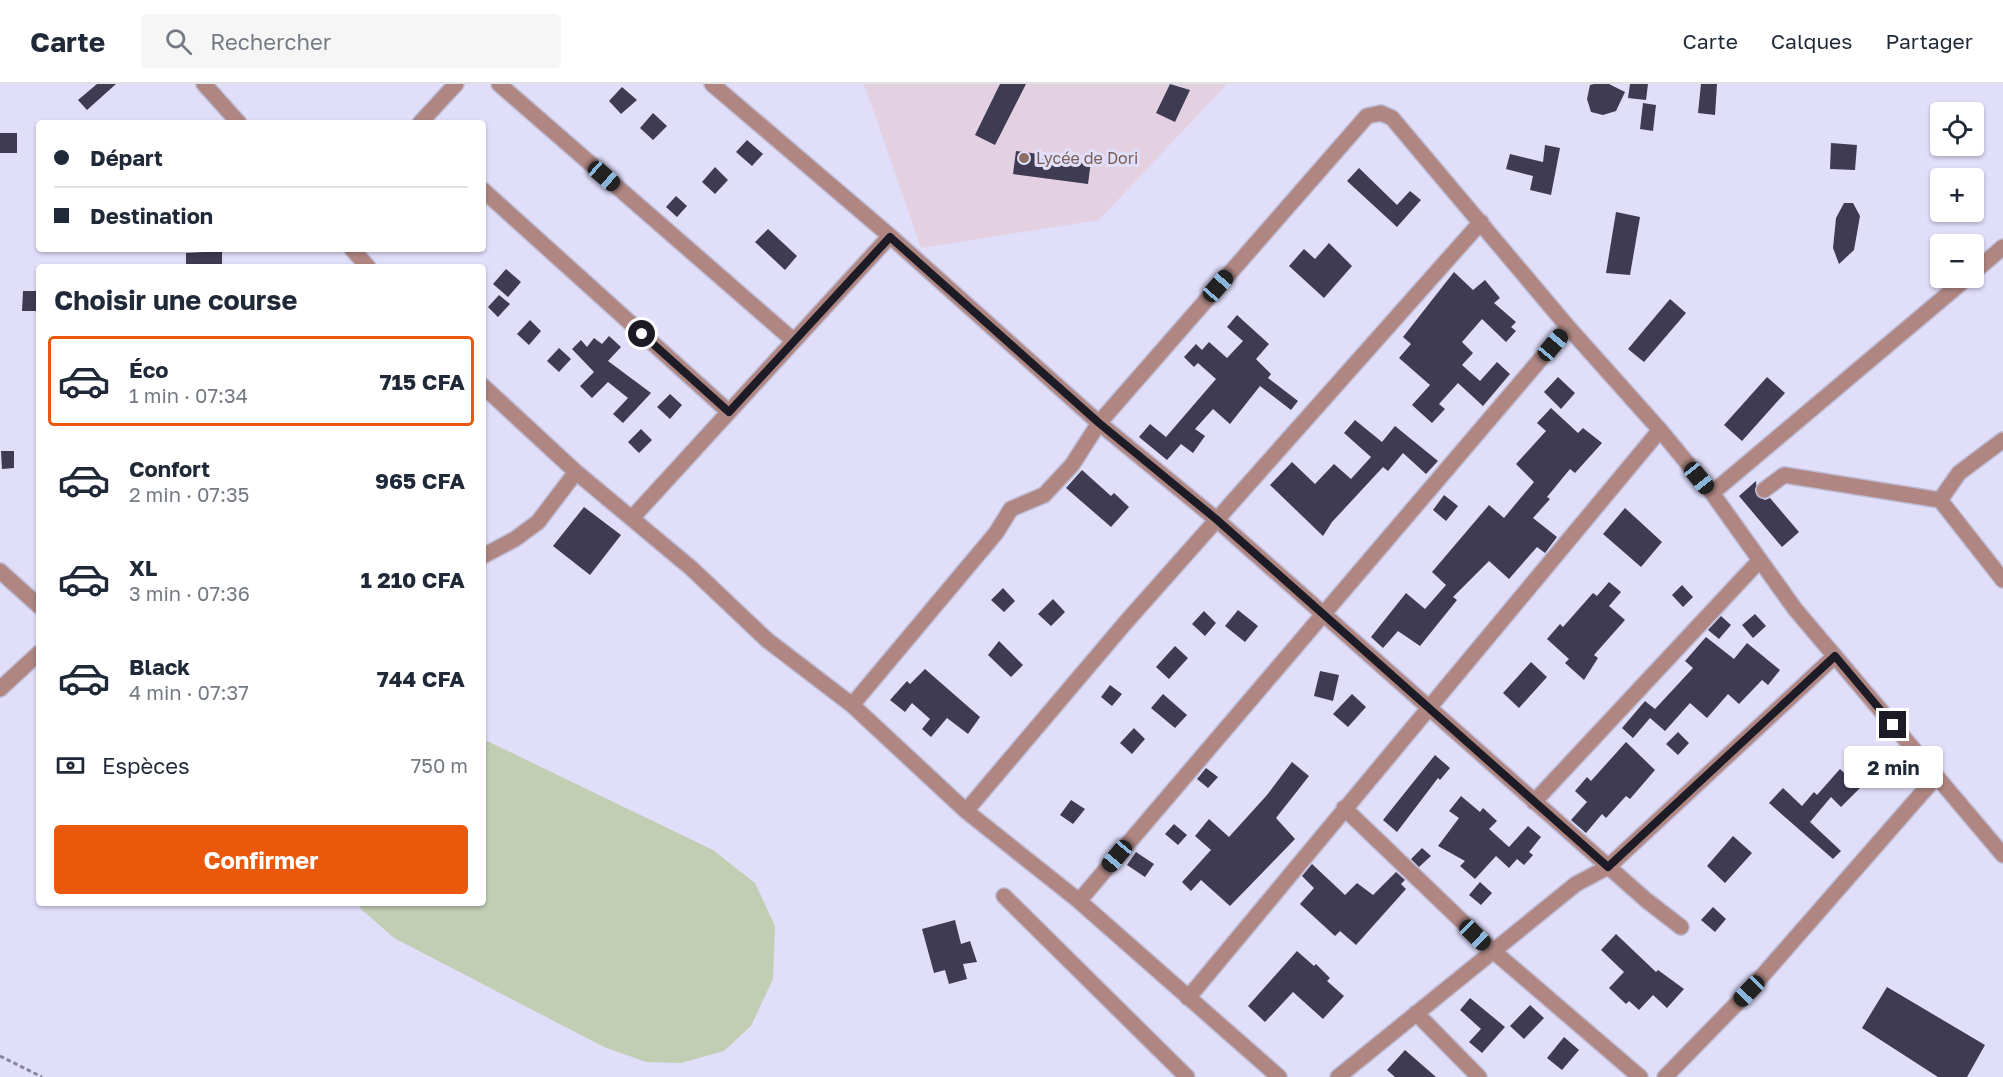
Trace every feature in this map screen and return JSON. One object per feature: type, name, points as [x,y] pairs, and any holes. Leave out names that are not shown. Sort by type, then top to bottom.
[{"type":"street","points":[[204,84],[236,120]]},
{"type":"street","points":[[423,120],[456,84]]},
{"type":"street","points":[[499,84],[794,341]]},
{"type":"street","points":[[712,84],[890,237],[1099,423],[1216,519],[1608,867],[1681,927]]},
{"type":"street","points":[[852,705],[996,533],[1011,509],[1044,495],[1072,465],[1099,423],[1367,116],[1381,113],[1392,118],[1568,327],[1660,430],[1712,493],[1795,609],[2003,855]]},
{"type":"street","points":[[486,193],[729,412]]},
{"type":"street","points":[[966,811],[1216,519],[1481,222]]},
{"type":"street","points":[[632,518],[890,237]]},
{"type":"street","points":[[1984,263],[2003,247]]},
{"type":"street","points":[[355,252],[365,264]]},
{"type":"street","points":[[1712,493],[1955,288]]},
{"type":"street","points":[[1078,901],[1568,327]]},
{"type":"street","points":[[486,389],[576,471],[691,568],[767,640],[852,705],[966,811],[1078,901],[1279,1077]]},
{"type":"street","points":[[1188,998],[1660,430]]},
{"type":"street","points":[[1940,500],[1959,472],[2003,440]]},
{"type":"street","points":[[486,554],[515,539],[538,522],[576,471]]},
{"type":"street","points":[[1764,490],[1784,475],[1940,500],[2003,580]]},
{"type":"street","points":[[1534,801],[1760,560]]},
{"type":"street","points":[[0,571],[36,603]]},
{"type":"street","points":[[0,689],[36,656]]},
{"type":"street","points":[[1338,1077],[1576,884],[1608,867],[1835,656]]},
{"type":"street","points":[[1665,1077],[1749,991],[1936,777]]},
{"type":"street","points":[[1344,808],[1492,950],[1640,1077]]},
{"type":"street","points":[[1004,896],[1187,1077]]},
{"type":"street","points":[[1416,1013],[1479,1077]]},
{"type":"path","points":[[0,1056],[42,1077]]},
{"type":"shaded area","name":"Lycée de Dori","points":[[864,84],[1227,84],[1099,220],[921,248]]},
{"type":"green space","points":[[486,740],[713,850],[755,883],[775,926],[773,979],[751,1026],[724,1051],[681,1063],[646,1062],[604,1047],[394,938],[359,906],[486,906]]},
{"type":"building","points":[[97,84],[116,84],[87,110],[78,100]]},
{"type":"building","points":[[1000,84],[1026,84],[995,145],[975,135]]},
{"type":"building","points":[[1170,84],[1190,90],[1175,122],[1156,113]]},
{"type":"building","points":[[1609,84],[1625,92],[1616,111],[1603,115],[1591,112],[1587,99],[1590,85]]},
{"type":"building","points":[[1630,84],[1648,84],[1646,100],[1628,98]]},
{"type":"building","points":[[1701,84],[1717,84],[1715,115],[1698,113]]},
{"type":"building","points":[[622,87],[637,100],[621,114],[609,101]]},
{"type":"building","points":[[1643,103],[1656,105],[1653,131],[1640,129]]},
{"type":"building","points":[[653,113],[667,126],[653,140],[640,128]]},
{"type":"building","points":[[0,133],[17,133],[17,153],[0,153]]},
{"type":"building","points":[[747,140],[763,154],[752,166],[736,152]]},
{"type":"building","points":[[1831,143],[1857,145],[1855,170],[1830,169]]},
{"type":"building","points":[[1545,145],[1560,148],[1551,195],[1530,190],[1533,176],[1506,169],[1510,154],[1543,162]]},
{"type":"building","points":[[1016,151],[1091,161],[1088,184],[1013,174]]},
{"type":"building","points":[[715,167],[728,180],[715,194],[702,182]]},
{"type":"building","points":[[1359,168],[1397,205],[1410,191],[1421,200],[1397,227],[1347,181]]},
{"type":"building","points":[[676,196],[687,206],[677,217],[666,207]]},
{"type":"building","points":[[1844,203],[1853,203],[1860,216],[1854,250],[1839,264],[1833,248],[1836,218]]},
{"type":"building","points":[[1616,212],[1640,217],[1630,275],[1606,273]]},
{"type":"building","points":[[768,229],[797,256],[785,270],[755,242]]},
{"type":"building","points":[[1329,243],[1352,266],[1324,298],[1289,266],[1304,249],[1315,259]]},
{"type":"building","points":[[222,252],[222,264],[186,264],[186,253]]},
{"type":"building","points":[[506,269],[521,282],[508,297],[493,284]]},
{"type":"building","points":[[1454,272],[1473,290],[1485,280],[1500,298],[1494,303],[1516,322],[1511,327],[1516,331],[1506,342],[1482,319],[1462,342],[1473,353],[1462,365],[1480,381],[1497,362],[1510,374],[1483,406],[1458,383],[1439,404],[1445,409],[1432,423],[1412,405],[1430,385],[1399,358],[1411,344],[1403,337]]},
{"type":"building","points":[[23,291],[36,291],[36,311],[22,311]]},
{"type":"building","points":[[499,295],[510,304],[498,317],[488,307]]},
{"type":"building","points":[[1670,299],[1686,313],[1644,362],[1628,349]]},
{"type":"building","points":[[1237,315],[1269,344],[1256,359],[1271,374],[1268,378],[1298,401],[1291,410],[1260,386],[1230,424],[1213,409],[1195,429],[1205,436],[1193,453],[1181,444],[1167,460],[1139,437],[1150,424],[1166,437],[1216,379],[1198,363],[1194,367],[1184,357],[1196,344],[1202,350],[1209,342],[1227,358],[1243,341],[1227,327]]},
{"type":"building","points":[[530,320],[541,331],[529,345],[517,334]]},
{"type":"building","points":[[609,336],[621,347],[608,361],[651,393],[623,423],[613,414],[628,398],[608,382],[592,398],[580,386],[594,372],[572,349],[581,340],[587,347],[594,338],[602,344]]},
{"type":"building","points":[[559,348],[571,359],[559,372],[547,361]]},
{"type":"building","points":[[1558,377],[1575,393],[1561,409],[1544,392]]},
{"type":"building","points":[[1767,377],[1785,393],[1742,441],[1724,425]]},
{"type":"building","points":[[670,394],[682,405],[670,419],[657,407]]},
{"type":"building","points":[[1551,408],[1578,433],[1583,428],[1602,443],[1575,473],[1570,469],[1547,497],[1550,499],[1533,518],[1557,537],[1545,553],[1537,547],[1509,579],[1489,561],[1453,597],[1457,600],[1420,646],[1398,631],[1383,648],[1371,637],[1406,593],[1425,609],[1446,585],[1432,572],[1489,505],[1504,518],[1534,482],[1516,464],[1546,431],[1537,423]]},
{"type":"building","points":[[1355,420],[1382,442],[1395,426],[1438,461],[1426,474],[1403,453],[1388,471],[1383,467],[1332,522],[1323,536],[1270,485],[1292,462],[1315,484],[1334,464],[1351,479],[1371,457],[1344,433]]},
{"type":"building","points":[[641,429],[652,440],[639,453],[628,442]]},
{"type":"building","points":[[1,451],[14,451],[14,468],[2,469]]},
{"type":"building","points":[[1082,470],[1111,496],[1114,493],[1129,507],[1111,527],[1066,488]]},
{"type":"building","points":[[1756,481],[1757,496],[1765,500],[1770,498],[1799,532],[1782,547],[1739,496]]},
{"type":"building","points":[[1444,495],[1458,506],[1446,521],[1433,510]]},
{"type":"building","points":[[584,507],[621,535],[590,575],[553,546]]},
{"type":"building","points":[[1625,508],[1662,542],[1641,567],[1603,534]]},
{"type":"building","points":[[1609,582],[1621,592],[1609,606],[1625,620],[1594,655],[1598,658],[1584,680],[1565,663],[1569,659],[1547,639],[1560,624],[1563,627],[1593,593],[1597,596]]},
{"type":"building","points":[[1682,585],[1693,597],[1683,607],[1672,595]]},
{"type":"building","points":[[1003,588],[1015,601],[1004,612],[991,600]]},
{"type":"building","points":[[1053,599],[1065,612],[1051,626],[1038,614]]},
{"type":"building","points":[[1238,610],[1258,626],[1245,642],[1225,626]]},
{"type":"building","points":[[1204,611],[1216,623],[1205,636],[1192,624]]},
{"type":"building","points":[[1755,614],[1766,626],[1753,638],[1742,625]]},
{"type":"building","points":[[1721,616],[1731,625],[1719,639],[1708,630]]},
{"type":"building","points":[[1706,637],[1734,659],[1747,643],[1780,670],[1768,685],[1762,680],[1739,704],[1728,694],[1707,718],[1690,703],[1665,731],[1650,718],[1633,738],[1622,728],[1645,701],[1655,709],[1693,668],[1685,661]]},
{"type":"building","points":[[999,641],[1023,665],[1011,677],[988,655]]},
{"type":"building","points":[[1175,646],[1188,658],[1169,679],[1156,667]]},
{"type":"building","points":[[1531,662],[1547,677],[1519,708],[1503,693]]},
{"type":"building","points":[[925,669],[980,717],[968,734],[947,718],[931,737],[922,729],[930,719],[912,703],[905,712],[890,700],[907,681],[910,684]]},
{"type":"building","points":[[1320,671],[1339,675],[1333,701],[1314,696]]},
{"type":"building","points":[[1110,685],[1122,694],[1112,706],[1101,697]]},
{"type":"building","points":[[1163,694],[1187,715],[1175,728],[1151,708]]},
{"type":"building","points":[[1352,694],[1366,707],[1348,727],[1333,714]]},
{"type":"building","points":[[1134,728],[1145,739],[1132,754],[1120,743]]},
{"type":"building","points":[[1678,732],[1689,743],[1678,755],[1666,744]]},
{"type":"building","points":[[1626,742],[1655,770],[1630,799],[1626,796],[1606,818],[1602,814],[1586,833],[1571,820],[1587,802],[1575,791],[1587,777],[1591,781]]},
{"type":"building","points":[[1435,755],[1450,768],[1440,780],[1438,778],[1397,832],[1383,820]]},
{"type":"building","points":[[1292,762],[1309,776],[1276,818],[1295,839],[1230,906],[1201,880],[1191,891],[1182,882],[1211,850],[1195,836],[1209,819],[1229,837],[1267,795]]},
{"type":"building","points":[[1206,768],[1218,777],[1208,788],[1197,779]]},
{"type":"building","points":[[1840,769],[1860,788],[1841,807],[1831,797],[1810,822],[1841,851],[1833,859],[1769,803],[1783,788],[1802,806],[1814,792],[1817,795]]},
{"type":"building","points":[[1461,796],[1480,812],[1483,808],[1497,821],[1489,829],[1509,847],[1528,826],[1541,837],[1529,852],[1533,855],[1524,865],[1517,859],[1509,868],[1496,856],[1475,879],[1460,866],[1465,861],[1438,846],[1459,818],[1449,811]]},
{"type":"building","points":[[1071,800],[1085,809],[1073,824],[1060,815]]},
{"type":"building","points":[[1174,824],[1187,835],[1178,845],[1165,834]]},
{"type":"building","points":[[1733,836],[1752,853],[1725,883],[1707,866]]},
{"type":"building","points":[[1422,848],[1431,856],[1419,867],[1411,859]]},
{"type":"building","points":[[1136,852],[1154,864],[1145,877],[1127,865]]},
{"type":"building","points":[[1312,864],[1345,895],[1357,883],[1373,895],[1396,872],[1405,880],[1401,884],[1406,889],[1356,945],[1340,931],[1335,936],[1300,904],[1314,888],[1302,876]]},
{"type":"building","points":[[1480,882],[1492,893],[1481,905],[1469,895]]},
{"type":"building","points":[[1713,907],[1726,919],[1715,932],[1701,920]]},
{"type":"building","points":[[955,920],[961,944],[970,941],[977,962],[963,964],[967,979],[949,984],[945,970],[934,973],[922,929]]},
{"type":"building","points":[[1616,934],[1656,972],[1658,970],[1684,989],[1667,1008],[1653,995],[1639,1010],[1629,1001],[1626,1004],[1609,988],[1624,972],[1601,950]]},
{"type":"building","points":[[1297,951],[1314,966],[1316,964],[1330,978],[1327,981],[1344,996],[1323,1019],[1293,992],[1265,1022],[1248,1006]]},
{"type":"building","points":[[1887,987],[1985,1045],[1967,1077],[1938,1077],[1862,1028]]},
{"type":"building","points":[[1470,998],[1505,1027],[1482,1053],[1469,1042],[1481,1029],[1460,1010]]},
{"type":"building","points":[[1530,1005],[1544,1018],[1524,1039],[1510,1026]]},
{"type":"building","points":[[1564,1037],[1579,1050],[1562,1070],[1547,1058]]},
{"type":"building","points":[[1405,1050],[1436,1077],[1395,1077],[1387,1070]]},
{"type":"place","name":"Lycée de Dori","points":[[1024,158]]},
{"type":"route","points":[[642,334],[729,412],[890,237],[1099,423],[1216,519],[1608,867],[1835,656],[1893,725]]}]
